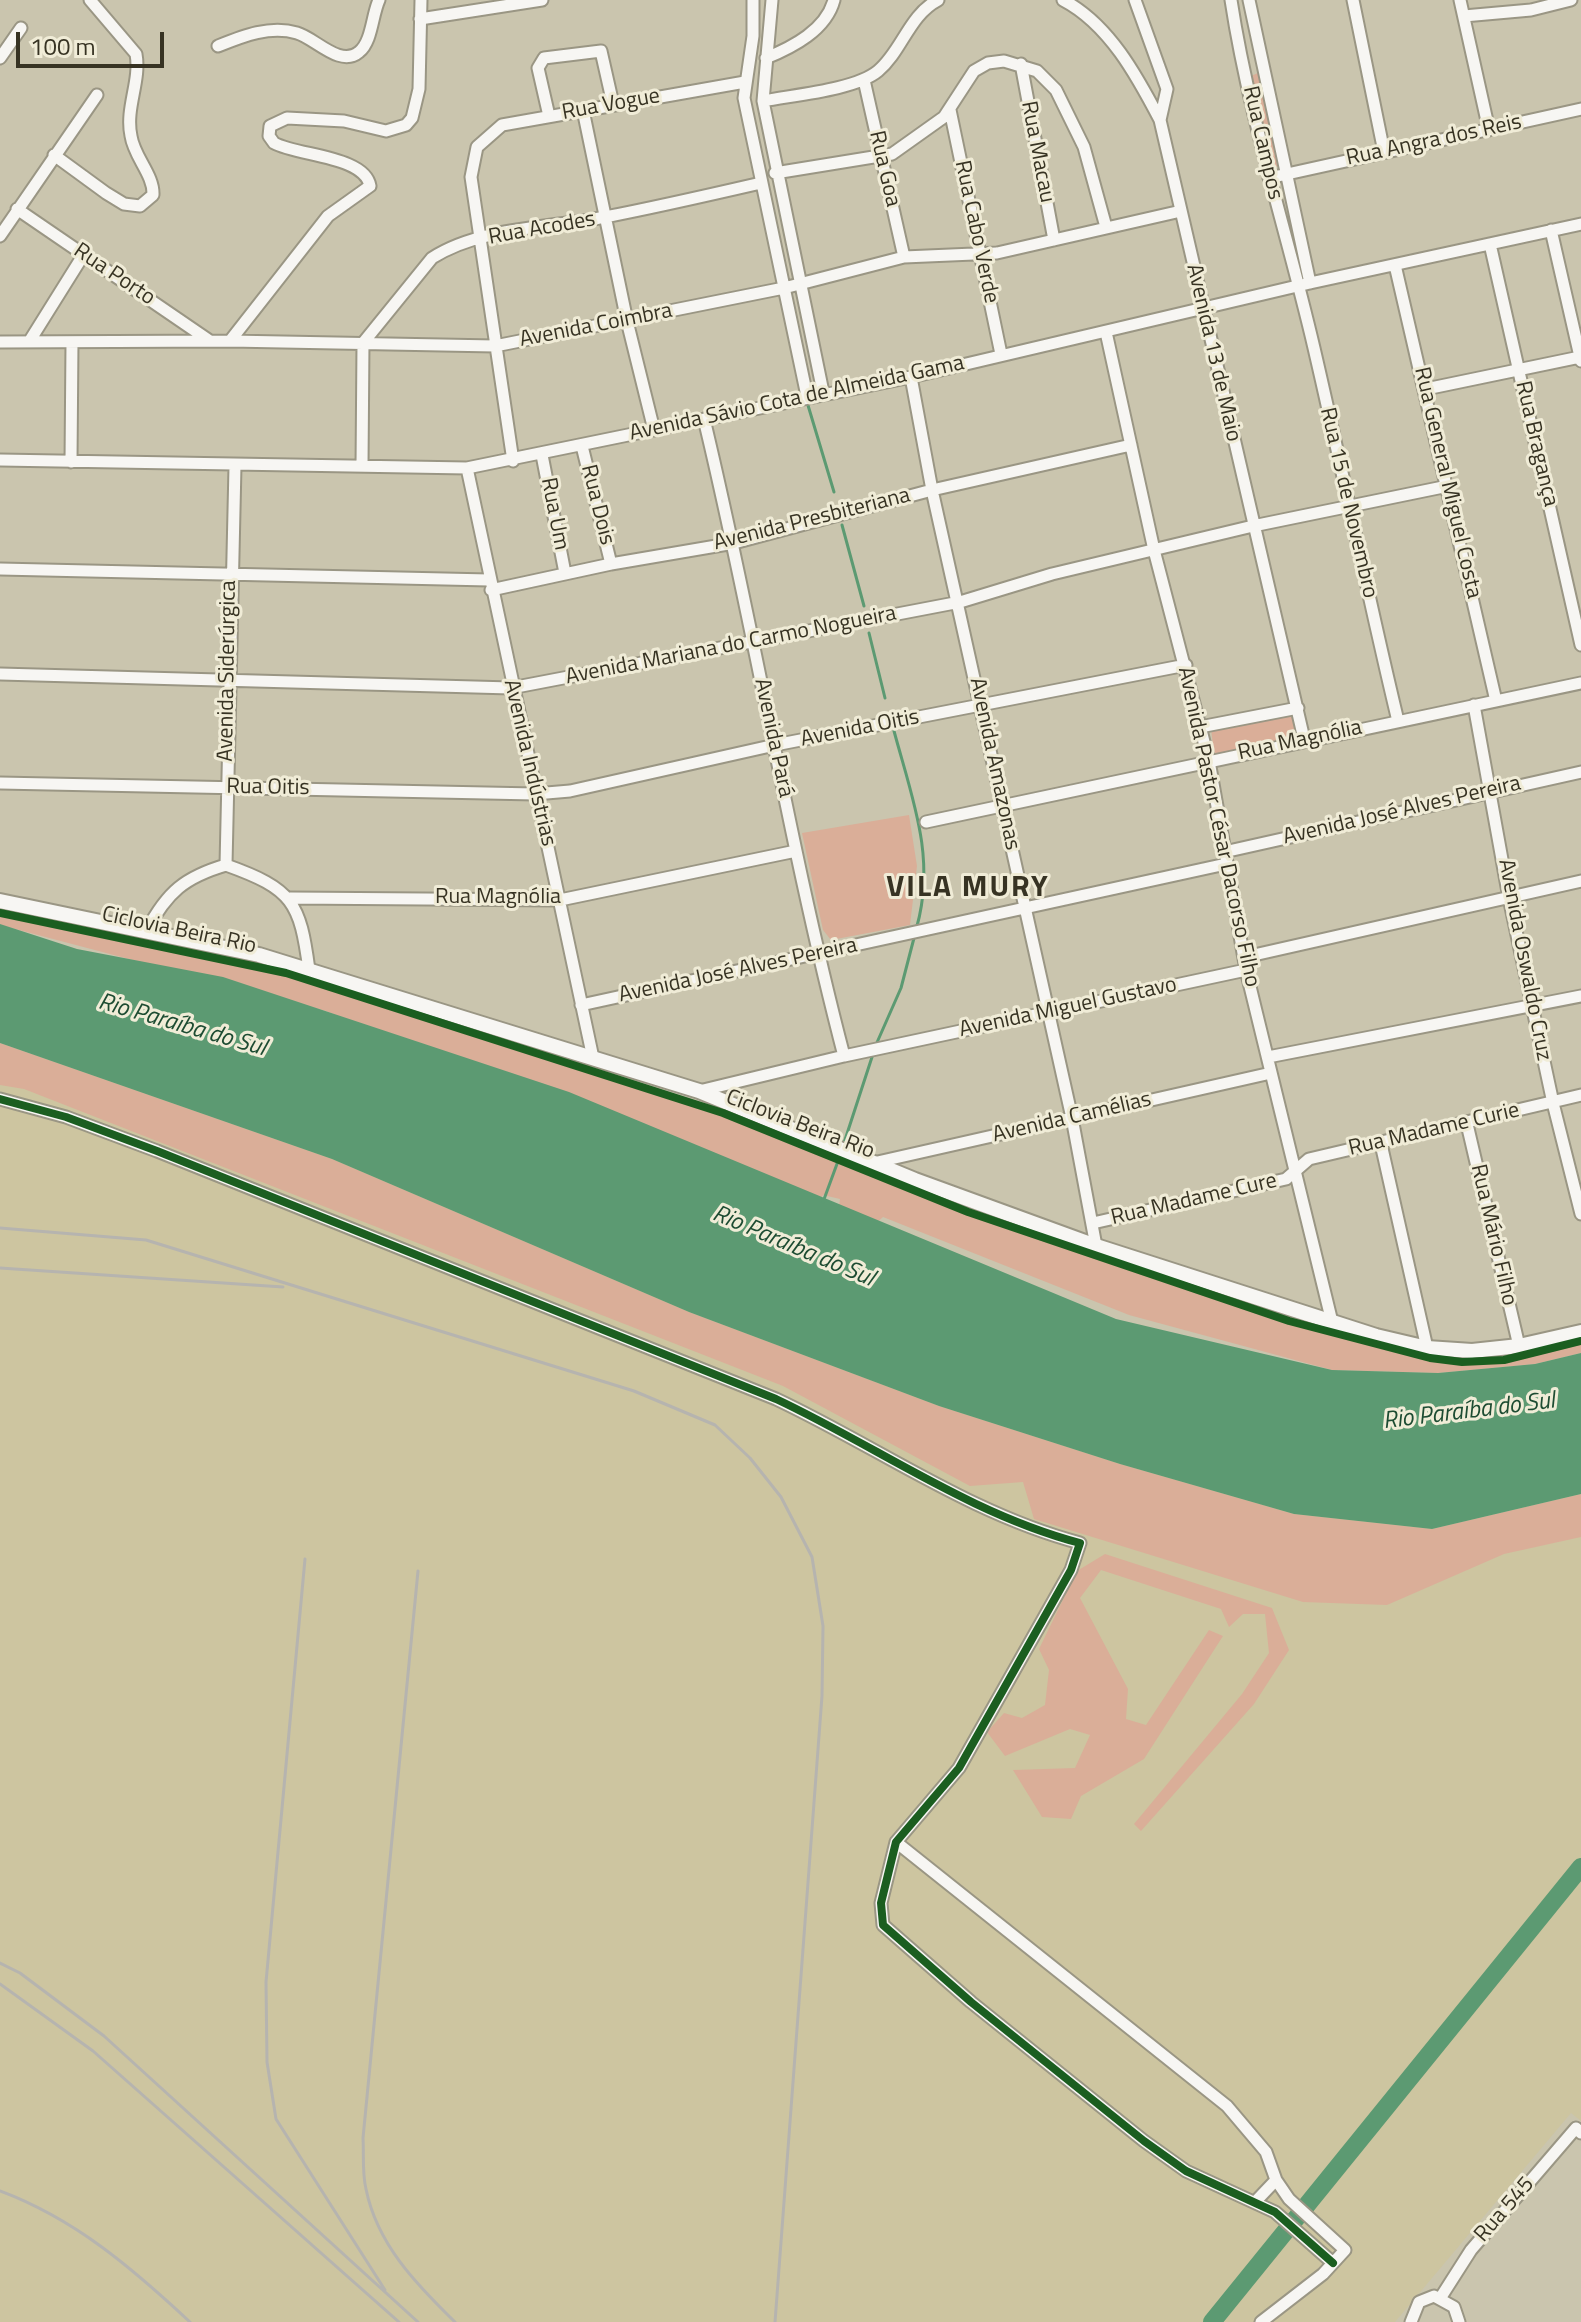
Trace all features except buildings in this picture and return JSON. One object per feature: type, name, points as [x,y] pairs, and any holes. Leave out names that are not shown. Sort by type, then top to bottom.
[{"type":"main road","points":[[0,901],[259,955],[699,1091],[849,1154],[1096,1246],[1332,1322],[1427,1348],[1472,1351],[1519,1346],[1581,1332]]},
{"type":"street","points":[[54,155],[124,204],[140,206],[153,195],[152,184],[134,149],[129,127],[136,54],[90,0]]},
{"type":"street","points":[[218,46],[262,31],[278,30],[297,33],[335,54],[350,57],[366,43],[379,0]]},
{"type":"street","points":[[230,341],[328,216],[370,186],[365,175],[347,163],[274,143],[269,136],[270,126],[287,118],[344,121],[386,131],[406,125],[412,118],[419,89],[421,0]]},
{"type":"street","points":[[420,19],[542,0]]},
{"type":"street","points":[[753,0],[753,36],[745,82],[747,115],[807,396]]},
{"type":"street","points":[[772,0],[763,101],[775,173],[823,392]]},
{"type":"street","points":[[766,58],[812,32],[824,21],[834,0]]},
{"type":"street","points":[[763,101],[864,80],[884,64],[927,6],[938,0]]},
{"type":"street","name":"Avenida 13 de Maio","points":[[1063,0],[1089,18],[1122,55],[1160,120],[1304,739]]},
{"type":"street","points":[[1135,0],[1167,89],[1160,120]]},
{"type":"street","name":"Rua Campos","points":[[1231,0],[1296,286]]},
{"type":"street","name":"Rua Campos","points":[[1249,0],[1260,63],[1310,283]]},
{"type":"street","points":[[1353,0],[1384,152]]},
{"type":"street","points":[[1460,0],[1489,130]]},
{"type":"street","points":[[1464,16],[1531,10],[1571,0]]},
{"type":"street","points":[[0,58],[21,28]]},
{"type":"street","points":[[549,116],[538,68],[544,58],[601,51],[613,104]]},
{"type":"street","points":[[775,173],[881,158],[906,147],[950,110],[963,82],[974,71],[988,63],[1021,64],[1047,79],[1067,108],[1084,147],[1106,227]]},
{"type":"street","points":[[1244,67],[1260,63]]},
{"type":"street","name":"Rua Macau","points":[[1021,64],[1054,240]]},
{"type":"street","name":"Rua Goa","points":[[864,80],[904,257]]},
{"type":"street","name":"Rua Vogue","points":[[481,239],[471,177],[473,155],[482,139],[502,125],[745,82]]},
{"type":"street","points":[[0,236],[97,95]]},
{"type":"street","name":"Rua Angra dos Reis","points":[[1269,178],[1581,109]]},
{"type":"street","points":[[583,110],[604,218],[654,430]]},
{"type":"street","name":"Rua Cabo Verde","points":[[950,110],[1001,354]]},
{"type":"street","name":"Rua Acodes","points":[[363,343],[432,258],[446,249],[481,239],[604,218],[761,183]]},
{"type":"street","name":"Rua Porto","points":[[17,209],[210,341]]},
{"type":"street","name":"Avenida Coimbra","points":[[0,342],[230,341],[495,346],[784,288],[904,257],[981,255],[1181,211]]},
{"type":"street","name":"Avenida Sávio Cota de Almeida Gama","points":[[0,460],[467,468],[542,455],[823,392],[911,377],[1296,286],[1581,224]]},
{"type":"street","points":[[1426,389],[1580,352],[1551,230]]},
{"type":"street","points":[[481,239],[513,461]]},
{"type":"street","name":"Rua Bragança","points":[[1490,244],[1581,645]]},
{"type":"street","points":[[29,342],[84,254]]},
{"type":"street","name":"Rua General Miguel Costa","points":[[1395,265],[1496,701]]},
{"type":"street","name":"Rua 15 de Novembro","points":[[1296,286],[1314,347],[1347,507],[1398,721]]},
{"type":"street","name":"Avenida Pastor César Dacorso Filho","points":[[1106,332],[1154,550],[1209,761],[1246,970],[1293,1174],[1332,1322]]},
{"type":"street","points":[[71,462],[72,342]]},
{"type":"street","points":[[362,466],[363,343]]},
{"type":"street","name":"Avenida Amazonas","points":[[911,377],[932,490],[960,602],[1072,1118],[1096,1246]]},
{"type":"street","name":"Avenida Pará","points":[[704,419],[734,543],[818,955],[844,1056]]},
{"type":"street","name":"Avenida Presbiteriana","points":[[0,569],[490,585],[734,543],[932,490],[1131,445]]},
{"type":"street","name":"Rua Dois","points":[[582,446],[611,564]]},
{"type":"street","name":"Rua Um","points":[[542,455],[565,573]]},
{"type":"street","name":"Avenida Siderúrgica","points":[[226,865],[225,787],[235,466]]},
{"type":"street","name":"Avenida Indústrias","points":[[467,468],[511,688],[593,1058]]},
{"type":"street","name":"Avenida Mariana do Carmo Nogueira","points":[[0,674],[511,688],[752,639],[960,602],[1253,526],[1448,486]]},
{"type":"street","name":"Avenida Oitis","points":[[535,794],[570,791],[775,745],[1186,665]]},
{"type":"street","name":"Rua Magnólia","points":[[926,822],[1304,739],[1581,683]]},
{"type":"street","name":"Avenida Oswaldo Cruz","points":[[1474,705],[1492,790],[1509,898],[1553,1103],[1580,1209]]},
{"type":"street","points":[[1200,727],[1298,708]]},
{"type":"street","name":"Avenida José Alves Pereira","points":[[581,1005],[1025,911],[1492,790],[1581,772]]},
{"type":"street","name":"Rua Oitis","points":[[0,783],[535,794]]},
{"type":"street","name":"Rua Magnólia","points":[[290,898],[560,900],[796,851]]},
{"type":"street","points":[[147,930],[159,907],[180,883],[226,865],[263,880],[290,898],[304,930],[309,970]]},
{"type":"street","points":[[1245,957],[1581,881]]},
{"type":"street","name":"Avenida Miguel Gustavo","points":[[844,1056],[1246,970]]},
{"type":"street","points":[[1268,1057],[1581,996]]},
{"type":"street","points":[[699,1091],[844,1056]]},
{"type":"street","name":"Avenida Camélias","points":[[873,1163],[1271,1073]]},
{"type":"street","name":"Rua Madame Curie","points":[[1293,1174],[1307,1159],[1581,1095]]},
{"type":"street","points":[[0,1099],[66,1117],[157,1151],[776,1399],[841,1429],[977,1507],[1029,1529],[1080,1543],[1071,1570],[959,1768],[896,1842],[881,1903],[883,1925],[971,2002],[1144,2141],[1186,2171],[1275,2212],[1333,2263]]},
{"type":"street","name":"Rua Mário Filho","points":[[1467,1124],[1519,1346]]},
{"type":"street","points":[[1381,1144],[1427,1348]]},
{"type":"street","name":"Rua Madame Cure","points":[[1093,1223],[1293,1174]]},
{"type":"street","points":[[896,1842],[1227,2106],[1266,2152],[1276,2180],[1289,2199],[1345,2250],[1323,2274],[1261,2322]]},
{"type":"street","name":"Rua 545","points":[[1441,2297],[1471,2250],[1578,2131]]},
{"type":"street","points":[[1256,2201],[1276,2180]]},
{"type":"street","points":[[1411,2322],[1419,2302],[1441,2297],[1458,2318],[1468,2322]]},
{"type":"shaded area","points":[[1258,73],[1281,164],[1278,167],[1273,165],[1251,76]]},
{"type":"shaded area","points":[[1293,713],[1297,737],[1214,755],[1211,728]]},
{"type":"shaded area","points":[[909,815],[917,866],[910,925],[831,940],[823,930],[802,833]]},
{"type":"shaded area","points":[[0,913],[286,973],[723,1113],[1130,1269],[1289,1321],[1426,1357],[1462,1362],[1504,1360],[1581,1338],[1581,1353],[1535,1364],[1438,1373],[1332,1370],[1129,1315],[883,1217],[861,1237],[836,1229],[840,1199],[823,1195],[811,1213],[326,1011],[0,925]]},
{"type":"shaded area","points":[[0,1043],[1432,1529],[1581,1494],[1581,2121],[1571,2113],[1395,2322],[0,2322]]},
{"type":"shaded area","points":[[0,1043],[332,1159],[689,1312],[939,1406],[1120,1464],[1294,1514],[1432,1529],[1581,1494],[1581,1537],[1504,1554],[1387,1605],[1303,1602],[1034,1519],[1023,1482],[970,1486],[783,1386],[24,1089],[0,1085]]},
{"type":"shaded area","points":[[1105,1554],[1272,1608],[1289,1650],[1254,1704],[1141,1831],[1134,1824],[1242,1694],[1269,1653],[1265,1614],[1243,1614],[1229,1627],[1221,1609],[1101,1570],[1080,1598],[1128,1689],[1126,1719],[1146,1725],[1209,1630],[1223,1636],[1144,1759],[1081,1796],[1071,1819],[1042,1817],[1013,1770],[1075,1768],[1090,1735],[1070,1729],[1005,1756],[987,1732],[1004,1713],[1022,1718],[1045,1705],[1049,1670],[1039,1649],[1077,1571]]},
{"type":"water","name":"Rio Paraíba do Sul","points":[[0,924],[77,949],[223,977],[569,1092],[1116,1319],[1332,1370],[1438,1373],[1535,1364],[1581,1353],[1581,1494],[1432,1529],[1294,1514],[1120,1464],[939,1406],[689,1312],[332,1159],[0,1043]]},
{"type":"waterway","points":[[807,402],[834,492]]},
{"type":"waterway","points":[[842,525],[864,606]]},
{"type":"waterway","points":[[869,633],[885,698]]},
{"type":"waterway","points":[[894,731],[914,804],[923,852],[922,901],[917,926]]},
{"type":"waterway","points":[[875,1047],[901,988],[914,938]]},
{"type":"waterway","points":[[843,1146],[873,1054]]},
{"type":"waterway","points":[[823,1202],[841,1153]]},
{"type":"waterway","points":[[1212,2322],[1581,1867]]},
{"type":"railway","points":[[0,1228],[146,1240],[634,1391],[715,1425],[750,1458],[781,1497],[812,1557],[823,1626],[822,1696],[775,2322]]},
{"type":"railway","points":[[0,1268],[283,1287]]},
{"type":"railway","points":[[305,1559],[266,1982],[267,2062],[276,2119],[385,2290]]},
{"type":"railway","points":[[418,1571],[363,2138],[364,2170],[371,2209],[389,2245],[413,2278],[455,2322]]},
{"type":"railway","points":[[0,1963],[20,1973],[104,2036],[418,2322]]},
{"type":"railway","points":[[0,1984],[93,2051],[399,2322]]},
{"type":"railway","points":[[0,2191],[27,2202],[78,2231],[146,2283],[190,2322]]},
{"type":"cycle path","name":"Ciclovia Beira Rio","points":[[0,913],[286,973],[723,1113],[968,1212],[1289,1321],[1430,1358],[1462,1362],[1504,1360],[1581,1341]]},
{"type":"cycle path","points":[[0,1099],[66,1117],[157,1151],[776,1399],[962,1497],[1000,1515],[1080,1543],[1071,1570],[959,1768],[896,1842],[881,1903],[883,1925],[971,2002],[1144,2141],[1186,2171],[1275,2212],[1333,2263]]},
{"type":"district","name":"VILA MURY","points":[[968,889]]}]
